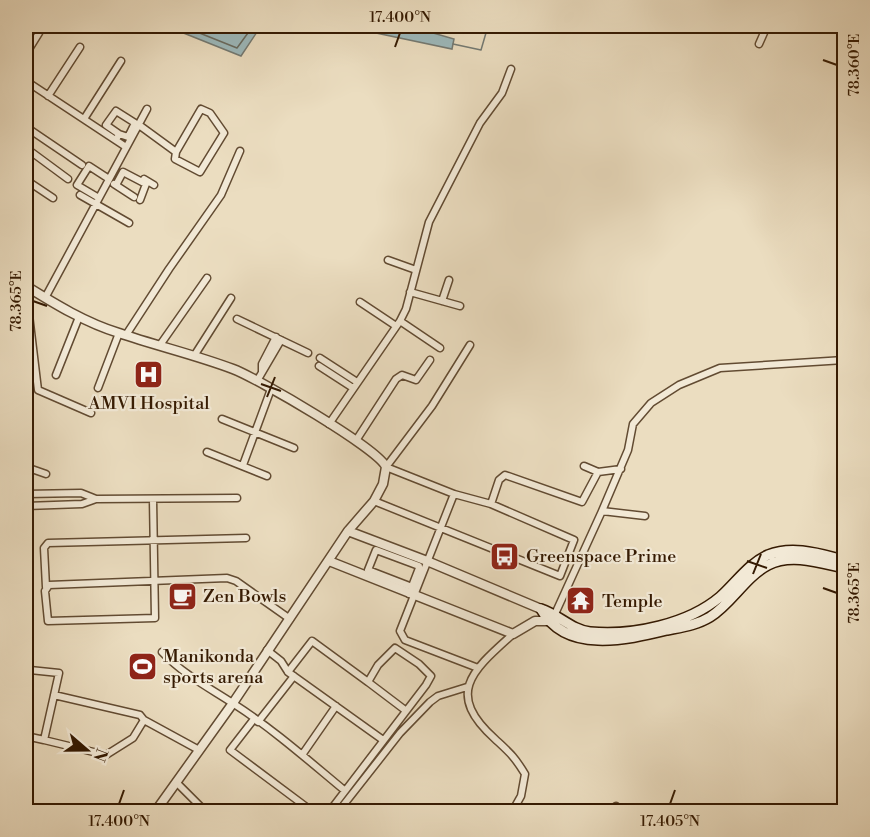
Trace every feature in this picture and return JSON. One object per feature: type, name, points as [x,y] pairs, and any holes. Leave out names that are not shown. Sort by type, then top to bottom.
[{"type":"main road","points":[[551,617],[589,632],[631,630],[664,624],[705,609],[756,562],[768,555],[801,551],[844,560]]},
{"type":"main road","points":[[541,609],[584,639],[620,641],[697,624],[712,616],[769,565],[783,560],[806,560],[844,568]]},
{"type":"street","points":[[26,54],[39,33],[39,26]]},
{"type":"street","points":[[759,44],[767,26]]},
{"type":"street","points":[[48,96],[80,47]]},
{"type":"street","points":[[84,119],[121,61]]},
{"type":"street","points":[[329,424],[398,323],[410,292],[429,222],[480,123],[502,93],[512,69]]},
{"type":"street","points":[[26,81],[84,119],[118,137],[128,137],[135,123],[116,111],[106,125],[118,137],[126,147]]},
{"type":"street","points":[[45,298],[107,179],[147,109]]},
{"type":"street","points":[[201,109],[210,113],[223,135],[202,172],[175,159],[176,152],[201,109]]},
{"type":"street","points":[[139,125],[176,152]]},
{"type":"street","points":[[26,127],[82,165]]},
{"type":"street","points":[[26,148],[68,179]]},
{"type":"street","points":[[98,388],[123,334],[221,195],[240,151]]},
{"type":"street","points":[[117,164],[154,185]]},
{"type":"street","points":[[116,185],[123,172],[146,184],[137,199],[116,185],[107,179],[89,166],[77,185],[129,223]]},
{"type":"street","points":[[26,180],[53,198]]},
{"type":"street","points":[[80,195],[97,199]]},
{"type":"street","points":[[388,260],[416,270]]},
{"type":"street","points":[[160,345],[207,278]]},
{"type":"street","points":[[442,301],[449,280]]},
{"type":"street","points":[[26,286],[79,317],[123,334],[259,377],[271,389],[357,439],[378,455],[386,467],[454,494],[491,504],[574,540],[560,576],[374,501]]},
{"type":"street","points":[[26,290],[38,390],[91,413]]},
{"type":"street","points":[[410,292],[460,306]]},
{"type":"street","points":[[194,356],[231,298]]},
{"type":"street","points":[[360,302],[440,348]]},
{"type":"street","points":[[56,375],[79,317]]},
{"type":"street","points":[[237,319],[308,353]]},
{"type":"street","points":[[259,377],[262,364],[278,339]]},
{"type":"street","points":[[155,812],[233,703],[348,531],[374,501],[384,484],[386,467],[432,406],[470,345]]},
{"type":"street","points":[[320,358],[355,385]]},
{"type":"street","points":[[357,439],[396,379],[402,375],[419,379],[430,360]]},
{"type":"street","points":[[338,812],[400,733],[430,702],[466,687],[478,668],[513,634],[535,621],[551,617],[621,469],[633,424],[651,402],[679,385],[720,368],[844,360]]},
{"type":"street","points":[[319,366],[355,385]]},
{"type":"street","points":[[243,465],[271,389]]},
{"type":"street","points":[[222,419],[294,448]]},
{"type":"street","points":[[207,452],[267,476]]},
{"type":"street","points":[[584,466],[598,472],[621,469]]},
{"type":"street","points":[[26,467],[46,474]]},
{"type":"street","points":[[491,504],[499,480],[505,475],[582,502],[587,498],[598,472]]},
{"type":"street","points":[[26,494],[81,493],[96,499]]},
{"type":"street","points":[[411,592],[427,561],[454,494]]},
{"type":"street","points":[[26,506],[82,504],[96,499],[237,498]]},
{"type":"street","points":[[153,499],[154,540],[154,580],[155,618],[51,622],[47,618],[45,544],[154,540],[246,538]]},
{"type":"street","points":[[602,511],[645,516]]},
{"type":"street","points":[[348,531],[541,609]]},
{"type":"street","points":[[411,592],[368,570],[376,549],[419,567],[400,631],[402,638],[478,668]]},
{"type":"street","points":[[328,561],[513,634]]},
{"type":"street","points":[[46,587],[49,585],[227,578],[236,581],[290,619]]},
{"type":"street","points":[[313,812],[230,750],[256,721],[312,641],[405,710]]},
{"type":"street","points":[[329,812],[431,676],[412,658],[395,648],[378,665],[368,682]]},
{"type":"street","points":[[267,650],[281,661],[291,674],[383,740]]},
{"type":"street","points":[[162,652],[177,668],[211,692],[233,703],[344,790]]},
{"type":"street","points":[[26,676],[30,670],[59,673],[44,740]]},
{"type":"street","points":[[466,687],[468,704],[473,714],[495,739],[511,751],[525,774],[521,796],[512,812]]},
{"type":"street","points":[[54,695],[140,715],[144,720],[199,750]]},
{"type":"street","points":[[302,755],[336,706]]},
{"type":"street","points":[[26,735],[106,755],[133,738],[144,720]]},
{"type":"street","points":[[176,782],[206,812]]},
{"type":"water","points":[[166,26],[261,26],[241,56]]},
{"type":"water","points":[[343,26],[409,26],[454,39],[452,49]]},
{"type":"waterway","points":[[453,44],[481,50],[488,26]]},
{"type":"place","name":"AMVI Hospital","points":[[149,374]]},
{"type":"place","name":"Greenspace Prime","points":[[505,556]]},
{"type":"place","name":"Zen Bowls","points":[[182,596]]},
{"type":"place","name":"Temple","points":[[581,601]]},
{"type":"place","name":"Manikonda sports arena","points":[[142,666]]}]
